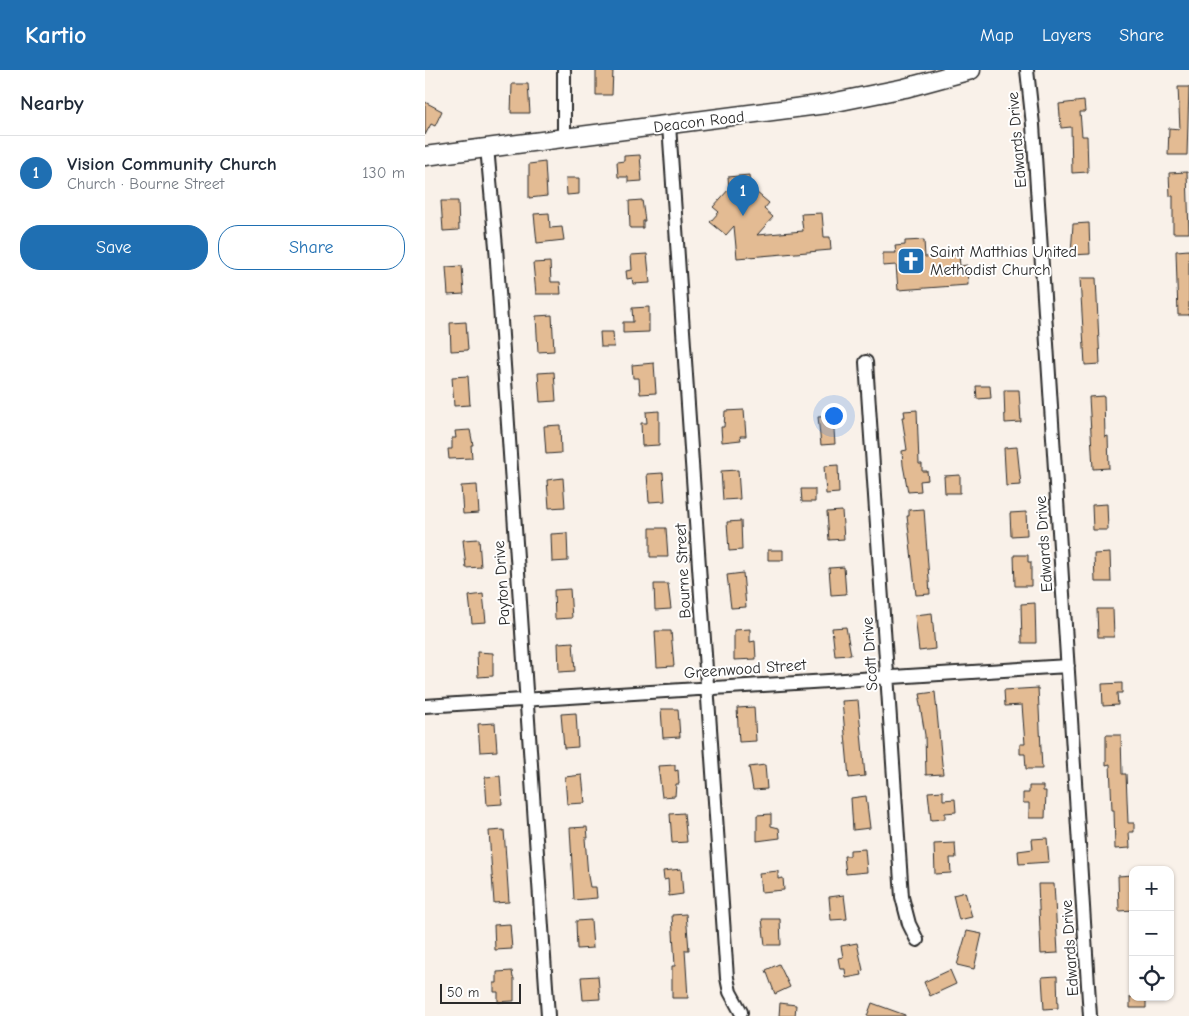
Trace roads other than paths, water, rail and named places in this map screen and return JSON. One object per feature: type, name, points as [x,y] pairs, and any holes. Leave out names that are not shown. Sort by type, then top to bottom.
[{"type":"main road","name":"Deacon Road","points":[[425,156],[836,102],[905,88],[971,70]]},
{"type":"street","points":[[564,70],[564,138]]},
{"type":"street","name":"Edwards Drive","points":[[1027,70],[1033,125],[1090,1016]]},
{"type":"street","name":"Bourne Street","points":[[669,125],[727,978],[730,992],[741,1012]]},
{"type":"street","name":"Payton Drive","points":[[487,147],[496,247],[548,1016]]},
{"type":"street","name":"Scott Drive","points":[[866,362],[902,897],[909,924],[917,940]]},
{"type":"street","name":"Greenwood Street","points":[[425,706],[1068,666]]},
{"type":"place","name":"Vision Community Church","points":[[743,216]]},
{"type":"place","name":"Saint Matthias United Methodist Church","points":[[911,261]]}]
